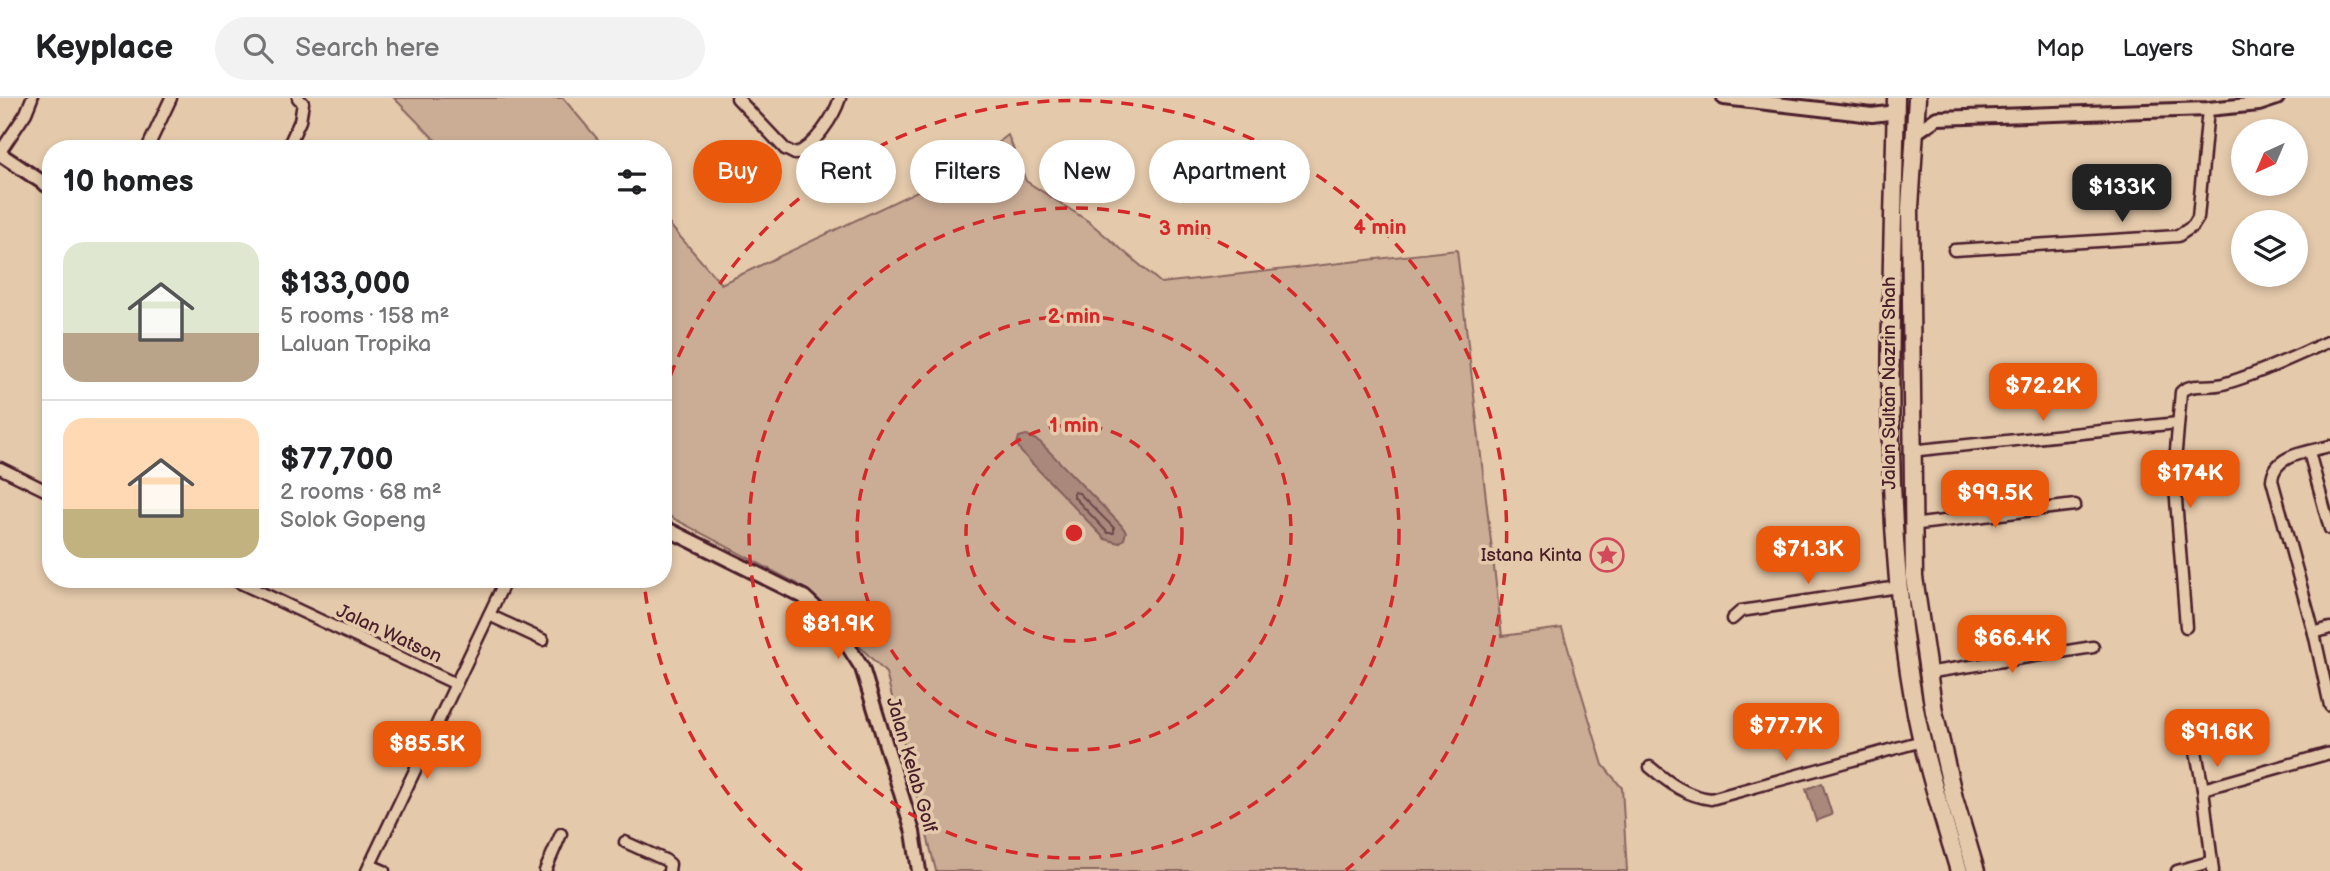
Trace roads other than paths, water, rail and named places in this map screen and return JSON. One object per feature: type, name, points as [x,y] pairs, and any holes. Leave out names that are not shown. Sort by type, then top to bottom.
[{"type":"highway","name":"Jalan Sultan Nazrin Shah","points":[[1917,99],[1910,208],[1913,578],[1926,673],[1954,797],[1976,871]]},
{"type":"highway","name":"Jalan Sultan Nazrin Shah","points":[[1896,103],[1891,474],[1898,587],[1922,741],[1959,871]]},
{"type":"street","points":[[32,98],[26,113],[0,153],[42,182]]},
{"type":"street","points":[[151,140],[171,98]]},
{"type":"street","points":[[291,140],[300,121],[303,103],[298,98]]},
{"type":"street","points":[[737,98],[785,149],[795,154],[804,150],[836,110],[840,98]]},
{"type":"street","points":[[1724,98],[1872,115],[1889,113],[1896,103]]},
{"type":"street","points":[[1915,133],[1937,118],[2157,105],[2208,109],[2259,104],[2277,98]]},
{"type":"street","points":[[1917,99],[1924,111],[1937,118]]},
{"type":"street","points":[[1954,250],[2178,236],[2186,233],[2198,218],[2208,109]]},
{"type":"street","points":[[1872,115],[1895,133]]},
{"type":"street","points":[[2186,627],[2175,520],[2174,474],[2181,392],[2189,386],[2214,386],[2236,380],[2330,341]]},
{"type":"street","points":[[1910,451],[2178,423]]},
{"type":"street","points":[[2330,446],[2278,462],[2273,470],[2272,480],[2314,633],[2330,706]]},
{"type":"street","points":[[2309,452],[2330,529]]},
{"type":"street","points":[[0,468],[42,489]]},
{"type":"street","points":[[1911,525],[2075,505]]},
{"type":"street","name":"Jalan Kelab Golf","points":[[672,531],[804,597],[836,627],[862,668],[913,832],[919,871]]},
{"type":"street","points":[[1732,619],[1741,611],[1898,587]]},
{"type":"street","name":"Jalan Watson","points":[[251,588],[456,684]]},
{"type":"street","points":[[384,871],[368,868],[502,588]]},
{"type":"street","points":[[489,615],[543,640]]},
{"type":"street","points":[[2314,633],[2330,628]]},
{"type":"street","points":[[1926,673],[2093,647]]},
{"type":"street","points":[[1650,767],[1675,787],[1697,797],[1711,799],[1922,741]]},
{"type":"street","points":[[2177,871],[2212,867],[2203,789],[2194,741]]},
{"type":"street","points":[[2203,789],[2330,753]]},
{"type":"street","points":[[545,871],[561,834]]},
{"type":"street","points":[[625,842],[665,860],[670,864],[669,871]]},
{"type":"water","points":[[1026,435],[1040,442],[1121,525],[1126,532],[1124,539],[1119,543],[1105,539],[1021,452],[1017,444],[1019,437]]},
{"type":"water","points":[[1822,783],[1832,815],[1816,821],[1806,789]]},
{"type":"place","name":"Istana Kinta","points":[[1607,555]]}]
